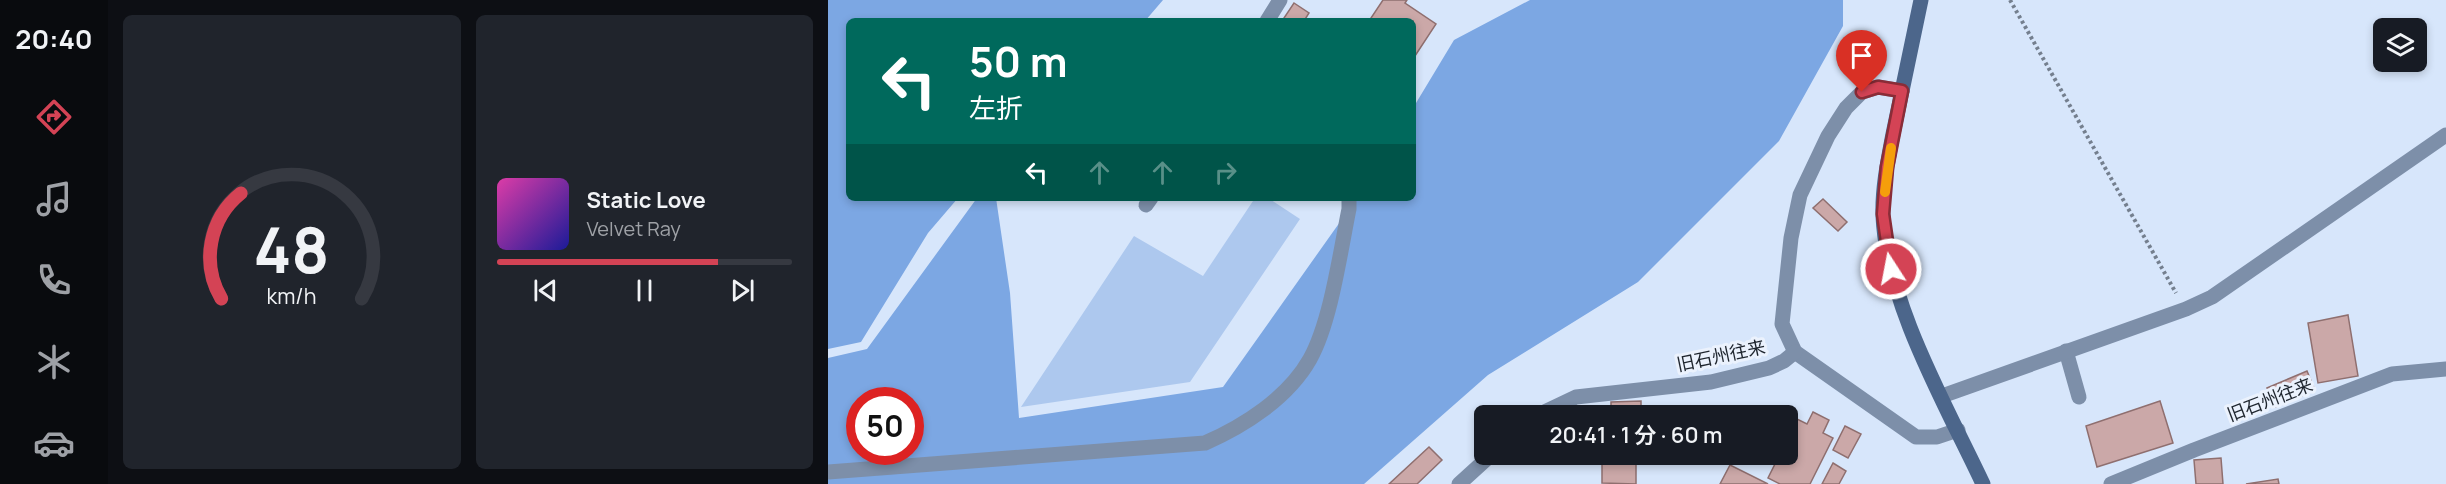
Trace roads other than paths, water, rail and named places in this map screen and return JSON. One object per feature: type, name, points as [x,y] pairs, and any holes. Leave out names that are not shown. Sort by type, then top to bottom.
[{"type":"main road","points":[[1921,0],[1887,167],[1883,214],[1887,253],[1895,285],[1913,333],[1983,484]]},
{"type":"street","points":[[1269,18],[1280,0]]},
{"type":"street","points":[[1902,91],[1878,87],[1862,92],[1846,108],[1828,136],[1800,195],[1791,238],[1782,324],[1795,352],[1916,436],[1937,437],[1958,430]]},
{"type":"street","points":[[1942,396],[2186,309],[2212,297],[2446,135]]},
{"type":"street","points":[[828,472],[1204,443],[1231,432],[1288,388],[1309,360],[1321,333],[1349,201]]},
{"type":"street","points":[[2066,351],[2079,398]]},
{"type":"street","name":"旧石州往来","points":[[1559,405],[1576,397],[1711,382],[1769,368],[1784,361],[1795,352]]},
{"type":"street","name":"旧石州往来","points":[[2111,484],[2392,374],[2446,369]]},
{"type":"street","points":[[1459,484],[1480,465]]}]
